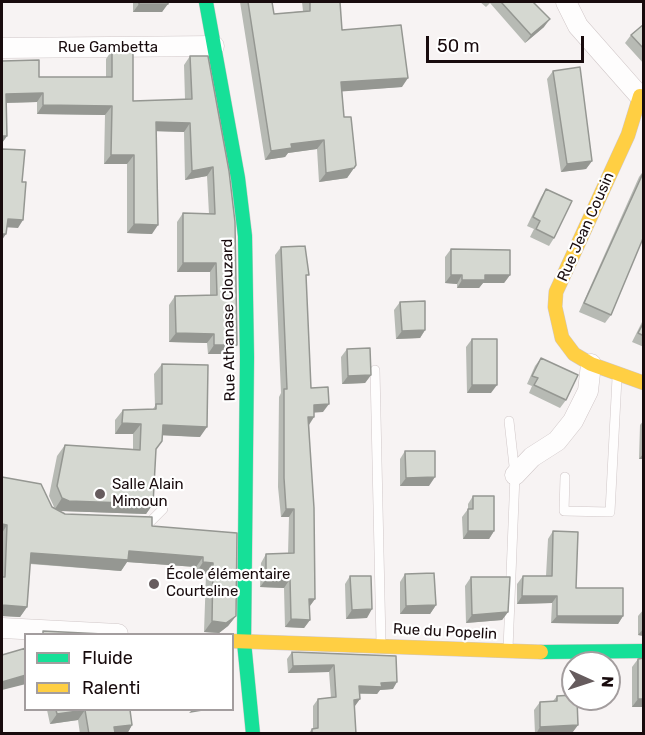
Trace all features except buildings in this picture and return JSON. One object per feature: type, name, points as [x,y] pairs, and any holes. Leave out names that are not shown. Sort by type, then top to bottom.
[{"type":"street","name":"Rue Athanase Clouzard","points":[[206,2],[238,178],[244,236],[244,468],[238,641],[253,734]]},
{"type":"street","name":"Rue Jean Cousin","points":[[566,2],[578,26],[642,99],[628,135],[556,292],[556,314],[562,338],[574,354],[617,375],[644,383]]},
{"type":"street","name":"Rue Gambetta","points":[[2,48],[214,46]]},
{"type":"street","points":[[515,475],[532,457],[556,441],[573,421],[588,391],[591,364]]},
{"type":"street","points":[[2,628],[99,633]]},
{"type":"street","name":"Rue du Popelin","points":[[238,641],[508,652],[644,651]]},
{"type":"lane","points":[[375,370],[381,646]]},
{"type":"lane","points":[[565,477],[564,511],[610,512],[617,375]]},
{"type":"lane","points":[[508,652],[515,475],[509,421]]},
{"type":"lane","points":[[128,520],[151,521],[164,509]]},
{"type":"traffic: fast","points":[[206,2],[238,178],[245,236],[247,357],[244,642],[253,734]]},
{"type":"traffic: fast","points":[[541,652],[644,651]]},
{"type":"traffic: slow","points":[[640,96],[628,135],[556,292],[555,307],[562,338],[574,354],[591,364],[644,383]]},
{"type":"traffic: slow","points":[[234,641],[541,652]]},
{"type":"place","name":"Salle Alain Mimoun","points":[[100,494]]},
{"type":"place","name":"École élémentaire Courteline","points":[[154,584]]}]
